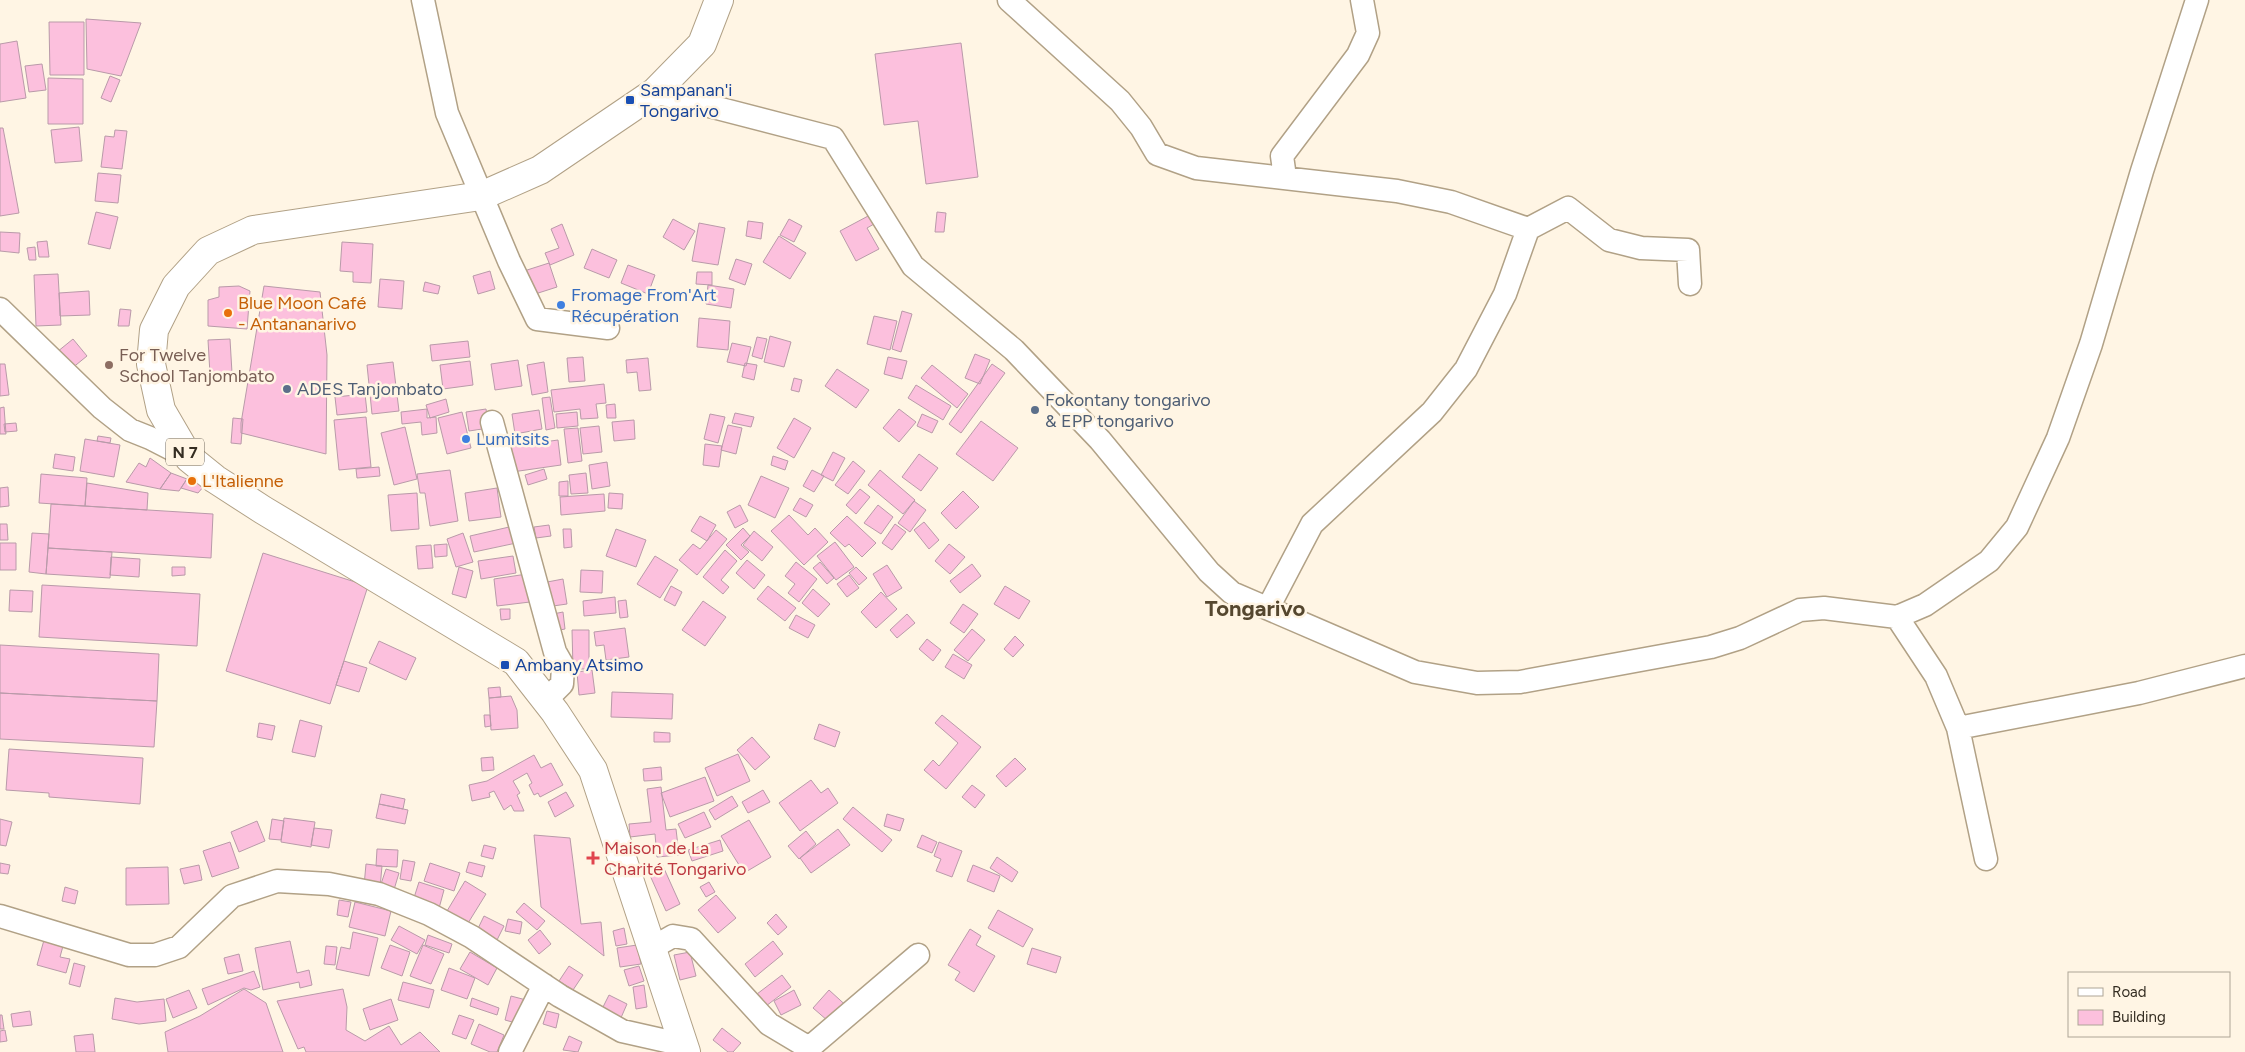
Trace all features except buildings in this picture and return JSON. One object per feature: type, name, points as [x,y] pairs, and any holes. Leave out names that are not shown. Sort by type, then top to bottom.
[{"type":"main road","name":"N 7","points":[[685,1049],[593,770],[546,700],[516,662],[263,510],[215,479],[189,458],[161,410],[151,364],[154,330],[176,286],[208,251],[253,230],[481,196],[540,170],[655,92],[702,44],[719,0]]},
{"type":"street","points":[[423,0],[447,113],[509,261],[537,319],[608,328]]},
{"type":"street","points":[[1009,0],[1120,101],[1141,127],[1157,154],[1196,168],[1397,191],[1450,202],[1528,230]]},
{"type":"street","points":[[1285,178],[1282,156],[1358,54],[1368,33],[1362,0]]},
{"type":"street","points":[[655,92],[832,138],[913,266],[1014,350],[1100,440],[1209,572],[1232,593],[1330,637],[1415,672],[1477,683],[1520,682],[1711,647],[1740,638],[1800,610],[1824,608],[1897,617],[1925,605],[1989,561],[2017,526],[2058,438],[2087,353],[2196,0]]},
{"type":"street","points":[[1268,608],[1312,524],[1432,412],[1466,369],[1505,294],[1528,230],[1568,208],[1609,240],[1641,248],[1688,250],[1690,284]]},
{"type":"street","points":[[0,309],[102,408],[130,430],[189,458]]},
{"type":"street","points":[[492,422],[555,652],[562,666],[562,684],[546,700]]},
{"type":"street","points":[[1897,617],[1936,676],[1958,728],[1986,859]]},
{"type":"street","points":[[1958,728],[2139,693],[2245,666]]},
{"type":"street","points":[[0,916],[129,955],[155,955],[179,947],[232,896],[277,882],[329,884],[379,894],[429,914],[472,937],[560,996],[622,1031],[685,1049]]},
{"type":"street","points":[[652,948],[673,936],[691,939],[769,1024],[809,1048],[918,956]]},
{"type":"street","points":[[510,1052],[544,985]]},
{"type":"place","name":"Sampanan'i Tongarivo","points":[[630,100]]},
{"type":"place","name":"Fromage From'Art Récupération","points":[[561,305]]},
{"type":"place","name":"Blue Moon Café - Antananarivo","points":[[228,313]]},
{"type":"place","name":"For Twelve School Tanjombato","points":[[109,365]]},
{"type":"place","name":"ADES Tanjombato","points":[[287,389]]},
{"type":"place","name":"Fokontany tongarivo & EPP tongarivo","points":[[1035,410]]},
{"type":"place","name":"Lumitsits","points":[[466,439]]},
{"type":"place","name":"L'Italienne","points":[[192,481]]},
{"type":"place","name":"Ambany Atsimo","points":[[505,665]]},
{"type":"place","name":"Maison de La Charité Tongarivo","points":[[593,858]]},
{"type":"district","name":"Tongarivo","points":[[1255,608]]}]
